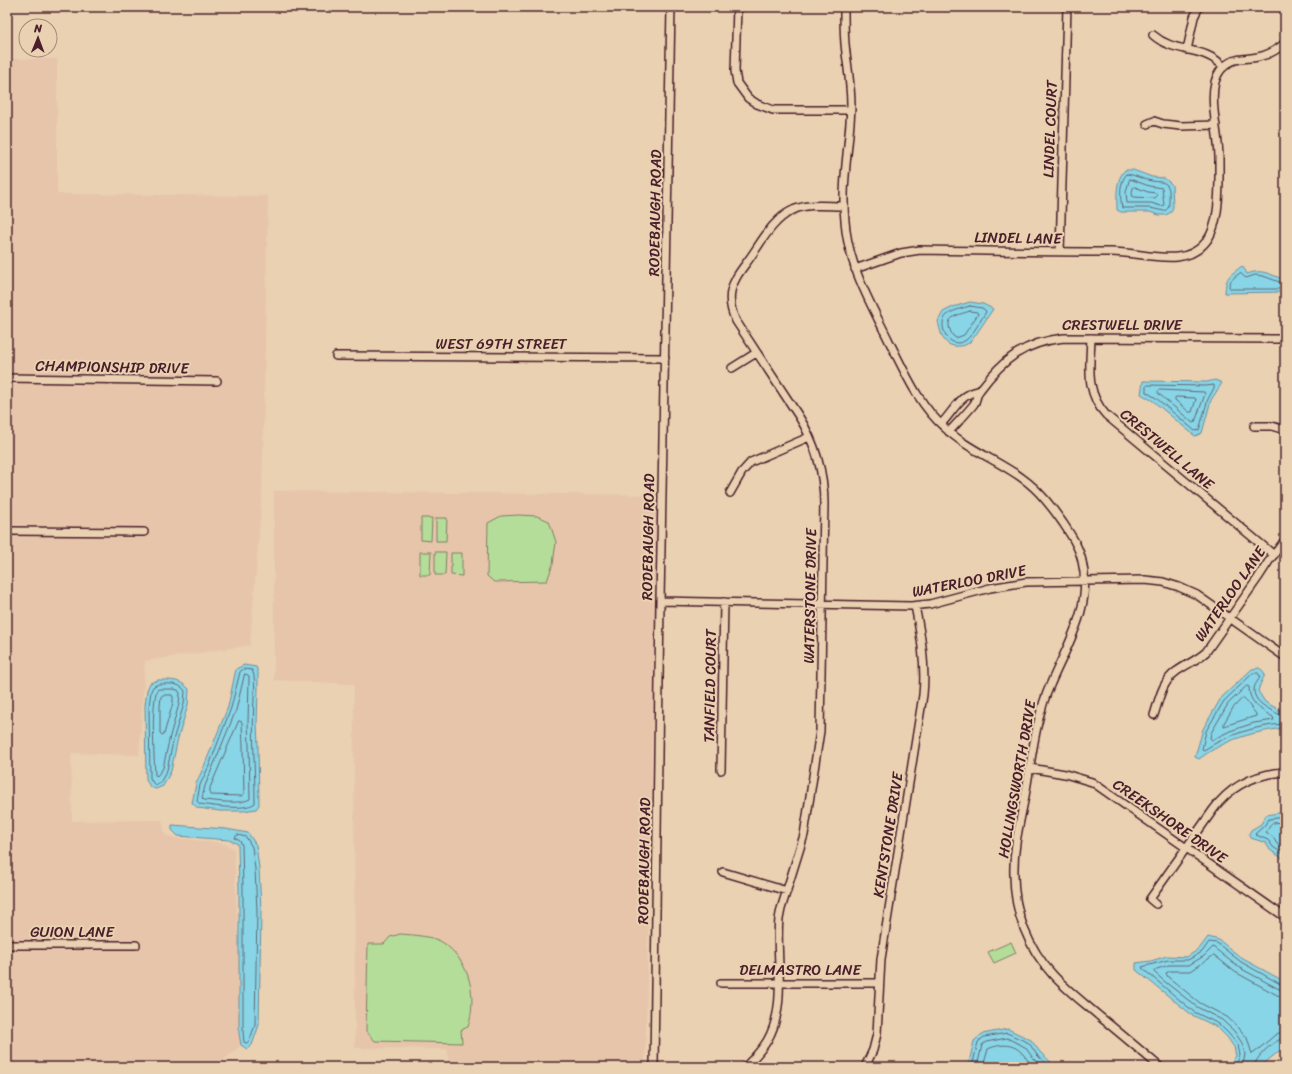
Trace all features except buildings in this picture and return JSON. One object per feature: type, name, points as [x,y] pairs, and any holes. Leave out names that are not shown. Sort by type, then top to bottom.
[{"type":"street","name":"RODEBAUGH ROAD","points":[[654,1067],[660,601],[671,7]]},
{"type":"street","points":[[737,7],[735,71],[737,82],[748,98],[757,104],[773,110],[851,110]]},
{"type":"street","name":"HOLLINGSWORTH DRIVE","points":[[844,7],[844,34],[850,86],[851,110],[844,206],[847,241],[855,269],[864,291],[914,390],[924,406],[949,432],[963,443],[1018,475],[1039,492],[1071,535],[1082,562],[1085,582],[1084,601],[1079,619],[1044,700],[1038,724],[1015,852],[1014,871],[1016,901],[1021,919],[1034,950],[1042,962],[1060,982],[1160,1067]]},
{"type":"street","name":"LINDEL COURT","points":[[1060,252],[1067,7]]},
{"type":"street","points":[[1187,50],[1194,17],[1199,7]]},
{"type":"street","points":[[1153,35],[1168,45],[1204,54],[1224,67]]},
{"type":"street","points":[[1147,124],[1154,121],[1163,124],[1181,126],[1216,125],[1213,88],[1217,77],[1224,67],[1237,59],[1264,55],[1277,49],[1285,43]]},
{"type":"street","name":"LINDEL LANE","points":[[855,269],[901,253],[920,250],[1111,252],[1169,257],[1184,256],[1197,250],[1204,244],[1211,235],[1216,221],[1219,159],[1216,125]]},
{"type":"street","name":"WATERSTONE DRIVE","points":[[745,1067],[762,1048],[772,1030],[778,1011],[779,922],[786,891],[804,835],[820,731],[824,493],[819,464],[809,437],[798,416],[736,321],[731,310],[730,295],[736,278],[777,221],[786,214],[798,208],[808,206],[844,206]]},
{"type":"street","name":"CRESTWELL DRIVE","points":[[949,432],[975,402],[978,391],[1006,361],[1028,346],[1043,341],[1059,338],[1285,339]]},
{"type":"street","name":"CRESTWELL LANE","points":[[1090,338],[1090,384],[1093,395],[1106,416],[1274,555]]},
{"type":"street","points":[[732,368],[756,353]]},
{"type":"street","name":"WEST 69TH STREET","points":[[336,356],[665,358]]},
{"type":"street","name":"CHAMPIONSHIP DRIVE","points":[[7,378],[217,381]]},
{"type":"street","name":"CRESTWELL DRIVE","points":[[941,424],[960,401],[970,392],[978,391]]},
{"type":"street","points":[[1254,426],[1272,426],[1285,430]]},
{"type":"street","points":[[730,492],[742,472],[751,462],[809,437]]},
{"type":"street","points":[[7,531],[144,532]]},
{"type":"street","name":"WATERLOO LANE","points":[[1154,715],[1162,690],[1170,678],[1177,671],[1206,652],[1285,540]]},
{"type":"street","name":"WATERLOO DRIVE","points":[[660,601],[915,606],[944,601],[1008,584],[1033,582],[1145,580],[1163,582],[1179,587],[1196,595],[1285,656]]},
{"type":"street","name":"TANFIELD COURT","points":[[721,770],[724,602]]},
{"type":"street","name":"KENTSTONE DRIVE","points":[[865,1067],[874,1046],[878,1030],[881,959],[923,695],[924,671],[922,644],[915,606]]},
{"type":"street","name":"CREEKSHORE DRIVE","points":[[1030,768],[1065,774],[1092,782],[1285,917]]},
{"type":"street","points":[[1156,904],[1150,899],[1215,807],[1230,792],[1240,785],[1258,777],[1273,773],[1285,772]]},
{"type":"street","points":[[723,872],[786,891]]},
{"type":"street","name":"GUION LANE","points":[[7,945],[136,945]]},
{"type":"street","name":"DELMASTRO LANE","points":[[721,983],[879,983]]},
{"type":"shaded area","points":[[7,59],[57,59],[57,194],[268,196],[262,493],[250,645],[145,661],[139,755],[71,753],[72,821],[162,820],[165,835],[175,838],[222,843],[234,849],[238,941],[239,1033],[241,1045],[219,1064],[190,1067],[7,1067]]},
{"type":"shaded area","points":[[274,491],[658,495],[645,1067],[448,1067],[448,1049],[355,1048],[354,684],[274,680]]},
{"type":"green space","points":[[501,516],[537,516],[549,521],[556,542],[553,564],[547,581],[494,582],[487,576],[488,523]]},
{"type":"green space","points":[[421,518],[432,518],[431,541],[421,540]]},
{"type":"green space","points":[[436,518],[447,518],[446,541],[436,541]]},
{"type":"green space","points":[[420,552],[431,552],[430,575],[420,575]]},
{"type":"green space","points":[[435,552],[446,552],[445,575],[435,575]]},
{"type":"green space","points":[[451,553],[462,553],[462,576],[451,575]]},
{"type":"green space","points":[[400,934],[424,936],[441,941],[454,952],[461,961],[470,982],[472,993],[471,1016],[468,1027],[461,1030],[462,1043],[375,1041],[366,1031],[368,944],[384,944],[390,937]]},
{"type":"green space","points":[[1011,942],[1016,953],[994,963],[988,952]]},
{"type":"water","points":[[1125,170],[1133,170],[1152,177],[1164,178],[1169,182],[1172,185],[1173,207],[1171,212],[1166,215],[1159,215],[1150,212],[1121,212],[1117,210],[1118,184]]},
{"type":"water","points":[[1242,266],[1247,274],[1252,272],[1262,272],[1285,280],[1285,292],[1225,293],[1227,280]]},
{"type":"water","points":[[970,302],[983,304],[993,309],[970,342],[961,346],[950,345],[946,342],[940,331],[938,321],[943,312],[953,307]]},
{"type":"water","points":[[1215,380],[1222,383],[1211,400],[1202,433],[1195,436],[1153,401],[1141,394],[1143,381],[1207,382]]},
{"type":"water","points":[[244,665],[256,667],[258,672],[257,723],[259,805],[256,809],[243,811],[220,811],[198,808],[192,803],[196,784],[228,707],[236,669]]},
{"type":"water","points":[[1259,668],[1265,674],[1258,691],[1265,702],[1285,713],[1285,728],[1250,734],[1229,741],[1199,759],[1195,757],[1203,729],[1221,698],[1252,669]]},
{"type":"water","points":[[158,680],[171,680],[182,683],[189,689],[188,705],[178,738],[171,771],[163,786],[156,789],[150,787],[146,779],[145,705],[147,690],[150,683]]},
{"type":"water","points":[[1285,813],[1285,860],[1270,850],[1266,843],[1251,838],[1249,834],[1251,830],[1261,824],[1266,815]]},
{"type":"water","points":[[172,825],[226,829],[248,833],[256,845],[259,868],[261,911],[259,1025],[252,1045],[247,1049],[241,1045],[239,1033],[238,844],[229,840],[178,836],[172,830]]},
{"type":"water","points":[[1208,937],[1219,940],[1243,959],[1285,983],[1285,1046],[1262,1067],[1226,1067],[1236,1056],[1234,1047],[1227,1037],[1217,1027],[1192,1015],[1136,970],[1136,963],[1151,961],[1167,956],[1187,957],[1199,949]]},
{"type":"water","points":[[1008,1029],[1031,1040],[1040,1052],[1056,1067],[968,1067],[974,1041],[982,1034]]}]
